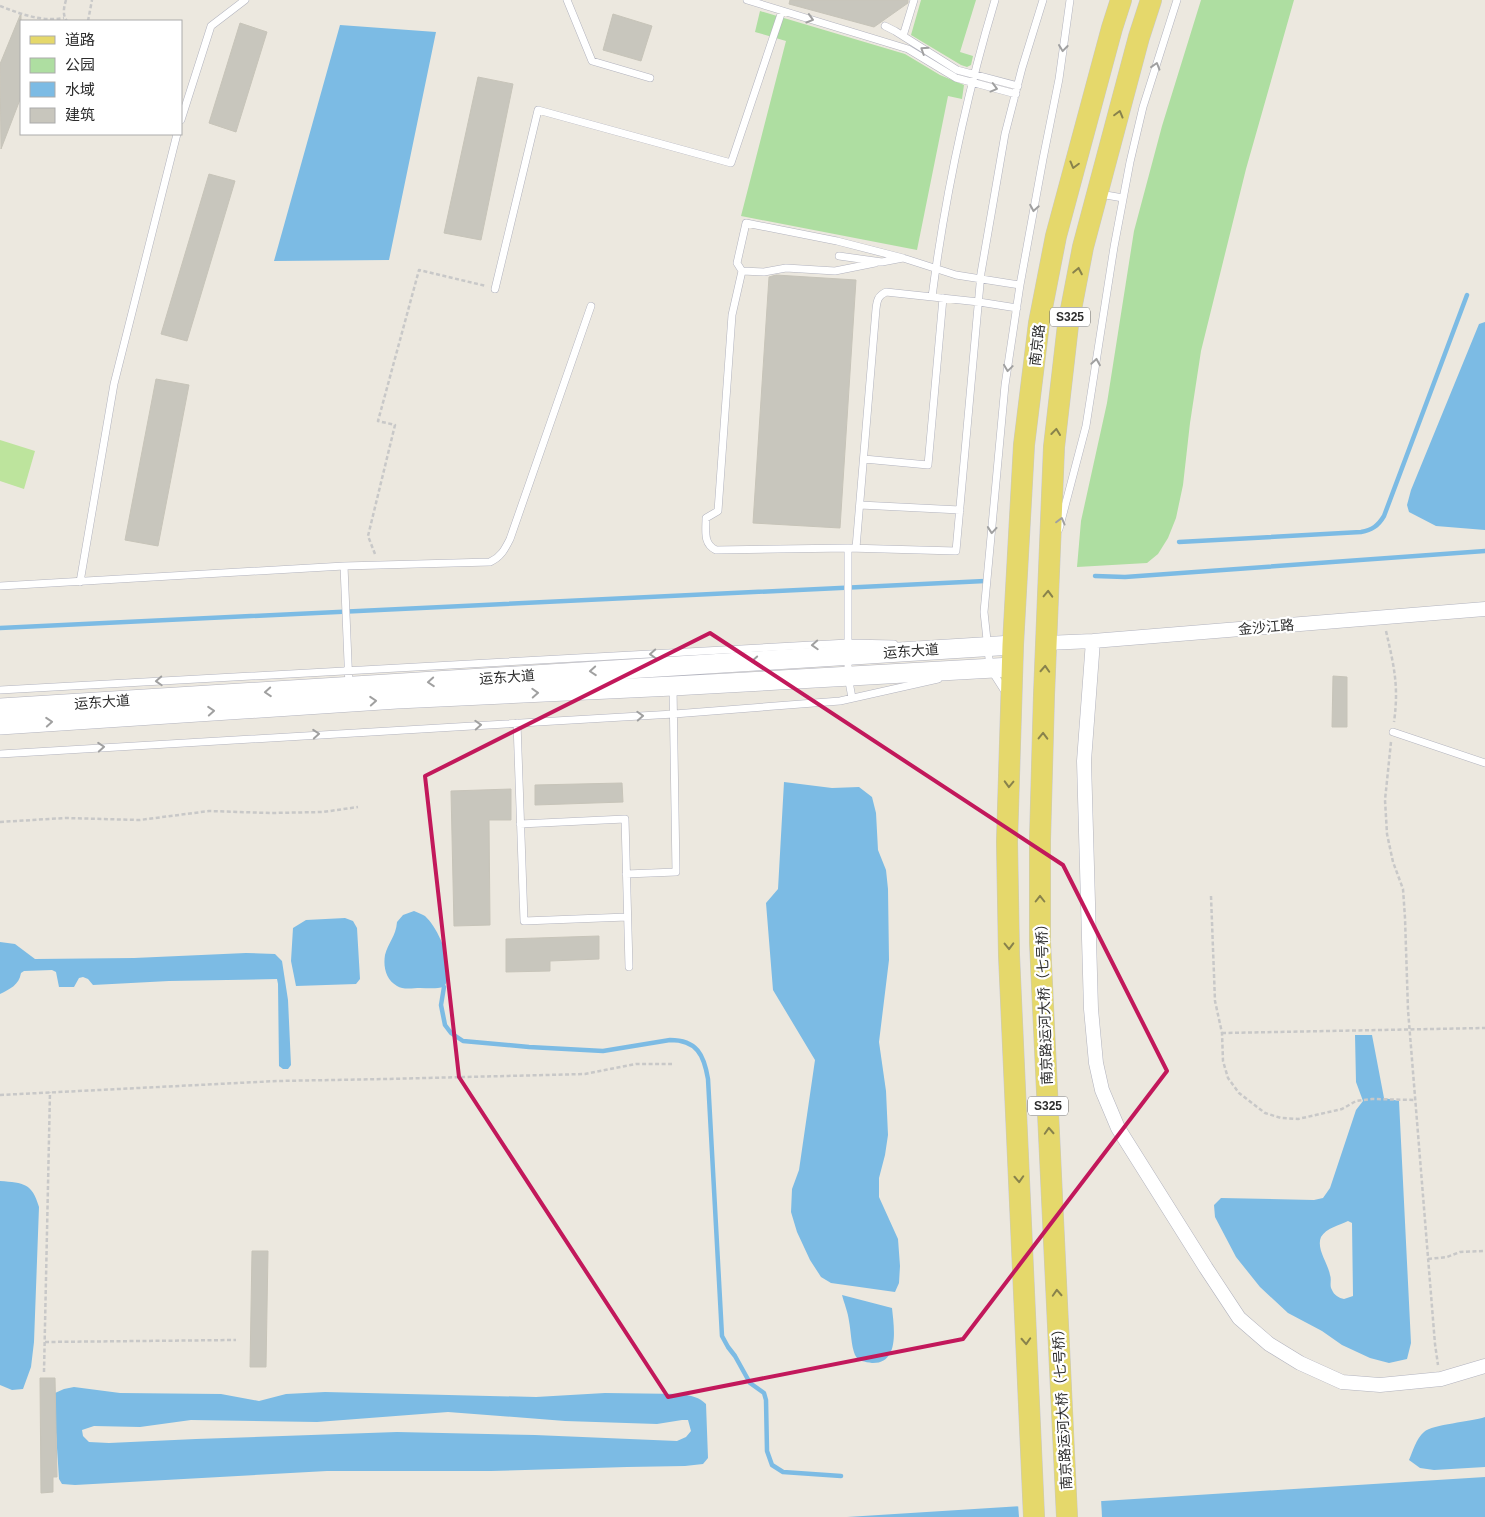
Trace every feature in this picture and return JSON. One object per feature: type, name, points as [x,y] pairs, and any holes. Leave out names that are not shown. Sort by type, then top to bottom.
[{"type":"main road","name":"南京路","points":[[1012,700],[1012,666],[1024,445],[1039,323],[1056,236],[1121,0]]},
{"type":"main road","name":"南京路","points":[[1044,696],[1054,447],[1068,325],[1083,247],[1139,37],[1151,0]]},
{"type":"main road","name":"运东大道","points":[[0,708],[349,679],[672,666],[848,649],[1013,645]]},
{"type":"main road","name":"运东大道","points":[[0,725],[398,699],[673,686],[1012,666]]},
{"type":"main road","name":"南京路运河大桥（七号桥）","points":[[1044,696],[1040,840],[1040,942],[1067,1517]]},
{"type":"main road","name":"S325","points":[[1012,700],[1007,842],[1009,955],[1034,1517]]},
{"type":"street","name":"金沙江路","points":[[1046,643],[1093,641],[1485,609]]},
{"type":"street","points":[[1093,641],[1084,761],[1091,1009],[1096,1063],[1102,1090],[1118,1128],[1239,1318],[1269,1344],[1300,1363],[1342,1382],[1380,1385],[1441,1379],[1485,1366]]},
{"type":"lane","points":[[182,117],[211,26],[245,0]]},
{"type":"lane","points":[[747,0],[908,48],[948,74],[1018,86]]},
{"type":"lane","points":[[903,36],[914,0]]},
{"type":"lane","points":[[932,297],[954,161],[995,0]]},
{"type":"lane","points":[[1020,285],[981,280],[956,275],[903,258],[837,241],[746,223],[737,263],[742,271],[732,315],[718,511],[706,518],[706,540],[709,547],[716,550],[852,548],[956,551],[981,280],[1005,134],[1043,0]]},
{"type":"lane","points":[[1012,700],[990,668],[986,646],[984,612],[1005,385],[1020,285],[1059,79],[1070,0]]},
{"type":"lane","points":[[1049,568],[1086,426],[1114,247],[1130,162],[1143,107],[1177,0]]},
{"type":"lane","points":[[570,2],[592,61],[650,78]]},
{"type":"lane","points":[[494,288],[538,110],[731,163],[782,10]]},
{"type":"lane","points":[[885,26],[974,79],[1016,94]]},
{"type":"lane","points":[[80,582],[114,384],[178,135]]},
{"type":"lane","points":[[1097,194],[1123,198]]},
{"type":"lane","points":[[839,256],[882,262]]},
{"type":"lane","points":[[742,271],[764,272],[786,268],[834,271],[903,258]]},
{"type":"lane","points":[[852,698],[848,676],[848,568],[860,505],[877,301],[880,295],[886,292],[1017,308]]},
{"type":"lane","points":[[864,459],[928,465],[943,298]]},
{"type":"lane","points":[[0,586],[344,566],[490,562],[498,558],[510,539],[591,306]]},
{"type":"lane","points":[[860,505],[960,510]]},
{"type":"lane","points":[[344,566],[349,679]]},
{"type":"lane","points":[[0,690],[349,679],[848,649]]},
{"type":"lane","points":[[626,874],[676,872],[672,666]]},
{"type":"lane","points":[[0,754],[674,714],[840,701],[990,668]]},
{"type":"lane","points":[[517,723],[524,921],[627,917]]},
{"type":"lane","points":[[1393,732],[1485,763]]},
{"type":"lane","points":[[520,824],[625,819],[629,968]]},
{"type":"path","points":[[0,6],[45,20],[64,18],[66,0]]},
{"type":"path","points":[[88,20],[92,0]]},
{"type":"path","points":[[379,565],[368,536],[395,425],[378,421],[419,270],[494,288]]},
{"type":"path","points":[[1382,617],[1396,678],[1396,710],[1384,800],[1387,834],[1403,889],[1410,1029],[1435,1344],[1441,1379]]},
{"type":"path","points":[[0,822],[65,818],[140,820],[209,811],[291,813],[323,812],[358,807]]},
{"type":"path","points":[[1211,896],[1215,1001],[1222,1034],[1223,1061],[1228,1078],[1239,1093],[1265,1113],[1281,1118],[1298,1119],[1342,1109],[1356,1101],[1372,1099],[1416,1100]]},
{"type":"path","points":[[1222,1034],[1485,1028]]},
{"type":"path","points":[[0,1095],[277,1081],[585,1074],[636,1064],[672,1064]]},
{"type":"path","points":[[44,1372],[50,1092]]},
{"type":"path","points":[[1428,1259],[1447,1257],[1460,1252],[1485,1251]]},
{"type":"path","points":[[44,1342],[236,1340]]},
{"type":"highlighted area","points":[[710,633],[1063,865],[1167,1071],[963,1339],[668,1397],[459,1077],[425,776]]},
{"type":"green space","points":[[921,0],[976,0],[960,52],[973,56],[971,65],[967,67],[961,65],[911,35]]},
{"type":"green space","points":[[1201,0],[1294,0],[1246,169],[1201,351],[1183,485],[1176,518],[1168,538],[1158,554],[1147,563],[1077,567],[1081,521],[1107,403],[1134,231],[1162,126]]},
{"type":"green space","points":[[760,11],[905,54],[940,75],[964,85],[962,99],[948,96],[917,250],[741,216],[786,41],[755,32]]},
{"type":"green space","points":[[0,440],[35,451],[24,489],[0,481]]},
{"type":"water","points":[[340,25],[436,32],[389,260],[274,261]]},
{"type":"water","points":[[1485,322],[1485,530],[1436,526],[1409,512],[1407,505],[1411,490],[1479,324]]},
{"type":"water","points":[[784,782],[832,788],[859,787],[872,797],[876,813],[878,850],[886,870],[888,889],[889,960],[879,1042],[886,1091],[888,1135],[879,1178],[879,1197],[898,1239],[900,1266],[899,1283],[895,1292],[831,1283],[821,1277],[810,1260],[797,1232],[791,1212],[792,1189],[799,1170],[815,1060],[773,990],[766,903],[778,889]]},
{"type":"water","points":[[414,911],[425,916],[431,922],[445,950],[448,970],[444,987],[402,988],[393,983],[386,973],[385,955],[397,922],[403,915]]},
{"type":"water","points":[[345,918],[353,921],[357,928],[360,979],[356,984],[296,986],[291,961],[293,928],[306,920]]},
{"type":"water","points":[[0,942],[15,944],[35,959],[134,958],[246,953],[275,954],[282,961],[288,1000],[291,1065],[288,1069],[283,1069],[279,1066],[277,979],[169,981],[93,985],[88,979],[83,977],[79,978],[74,987],[59,987],[56,972],[52,970],[24,971],[13,986],[0,994]]},
{"type":"water","points":[[1355,1035],[1372,1035],[1384,1098],[1399,1101],[1411,1343],[1407,1359],[1389,1363],[1370,1358],[1342,1345],[1322,1331],[1288,1313],[1260,1287],[1236,1257],[1215,1217],[1214,1205],[1221,1198],[1314,1200],[1323,1198],[1330,1188],[1356,1110],[1363,1101],[1356,1082]],"holes":[[[1348,1221],[1352,1223],[1353,1296],[1344,1299],[1335,1295],[1331,1288],[1331,1277],[1321,1251],[1320,1242],[1323,1234],[1330,1229]]]},
{"type":"water","points":[[0,1181],[26,1186],[33,1193],[39,1207],[34,1342],[31,1367],[23,1389],[12,1390],[0,1385]]},
{"type":"water","points":[[842,1295],[892,1308],[894,1325],[893,1343],[887,1358],[881,1362],[864,1362],[855,1355]]},
{"type":"water","points":[[74,1387],[120,1393],[221,1394],[259,1401],[286,1394],[325,1392],[536,1397],[605,1393],[682,1394],[698,1398],[706,1404],[708,1458],[703,1464],[685,1466],[491,1471],[327,1471],[75,1485],[62,1484],[59,1479],[54,1401],[55,1393]],"holes":[[[448,1412],[565,1421],[657,1424],[688,1420],[691,1431],[686,1437],[677,1441],[397,1432],[109,1443],[89,1442],[83,1436],[82,1430],[94,1426],[140,1427],[191,1420],[317,1422]]]},
{"type":"water","points":[[1485,1417],[1485,1467],[1434,1470],[1420,1468],[1409,1460],[1419,1438],[1429,1429]]},
{"type":"water","points":[[1485,1477],[1485,1517],[847,1517]]},
{"type":"pier","points":[[1101,1499],[1102,1517],[1019,1517],[1018,1504]]},
{"type":"building","points":[[790,0],[908,0],[908,3],[874,27],[789,4]]},
{"type":"building","points":[[21,13],[20,100],[1,149],[0,64]]},
{"type":"building","points":[[613,14],[652,26],[641,61],[603,50]]},
{"type":"building","points":[[240,23],[267,32],[236,132],[209,123]]},
{"type":"building","points":[[478,77],[513,84],[481,240],[444,233]]},
{"type":"building","points":[[209,174],[235,181],[187,341],[161,334]]},
{"type":"building","points":[[776,275],[856,280],[840,528],[753,523],[769,277]]},
{"type":"building","points":[[156,379],[189,385],[158,546],[125,540]]},
{"type":"building","points":[[1333,676],[1347,677],[1347,727],[1332,727]]},
{"type":"building","points":[[622,783],[623,802],[535,805],[535,785]]},
{"type":"building","points":[[511,789],[511,820],[489,820],[490,925],[454,926],[451,791]]},
{"type":"building","points":[[599,936],[599,959],[550,961],[550,971],[506,972],[506,939]]},
{"type":"building","points":[[252,1251],[268,1251],[266,1367],[250,1367]]},
{"type":"building","points":[[40,1378],[55,1378],[57,1477],[53,1477],[53,1492],[41,1493]]},
{"type":"waterway","points":[[1179,542],[1361,532],[1372,529],[1377,525],[1384,516],[1467,295]]},
{"type":"waterway","points":[[1095,576],[1125,577],[1485,551]]},
{"type":"waterway","points":[[0,628],[985,581]]},
{"type":"waterway","points":[[444,987],[441,1005],[445,1025],[451,1033],[463,1041],[603,1051],[670,1040],[687,1043],[698,1050],[708,1079],[722,1336],[750,1383],[764,1393],[766,1400],[767,1451],[772,1465],[783,1472],[841,1476]]}]
